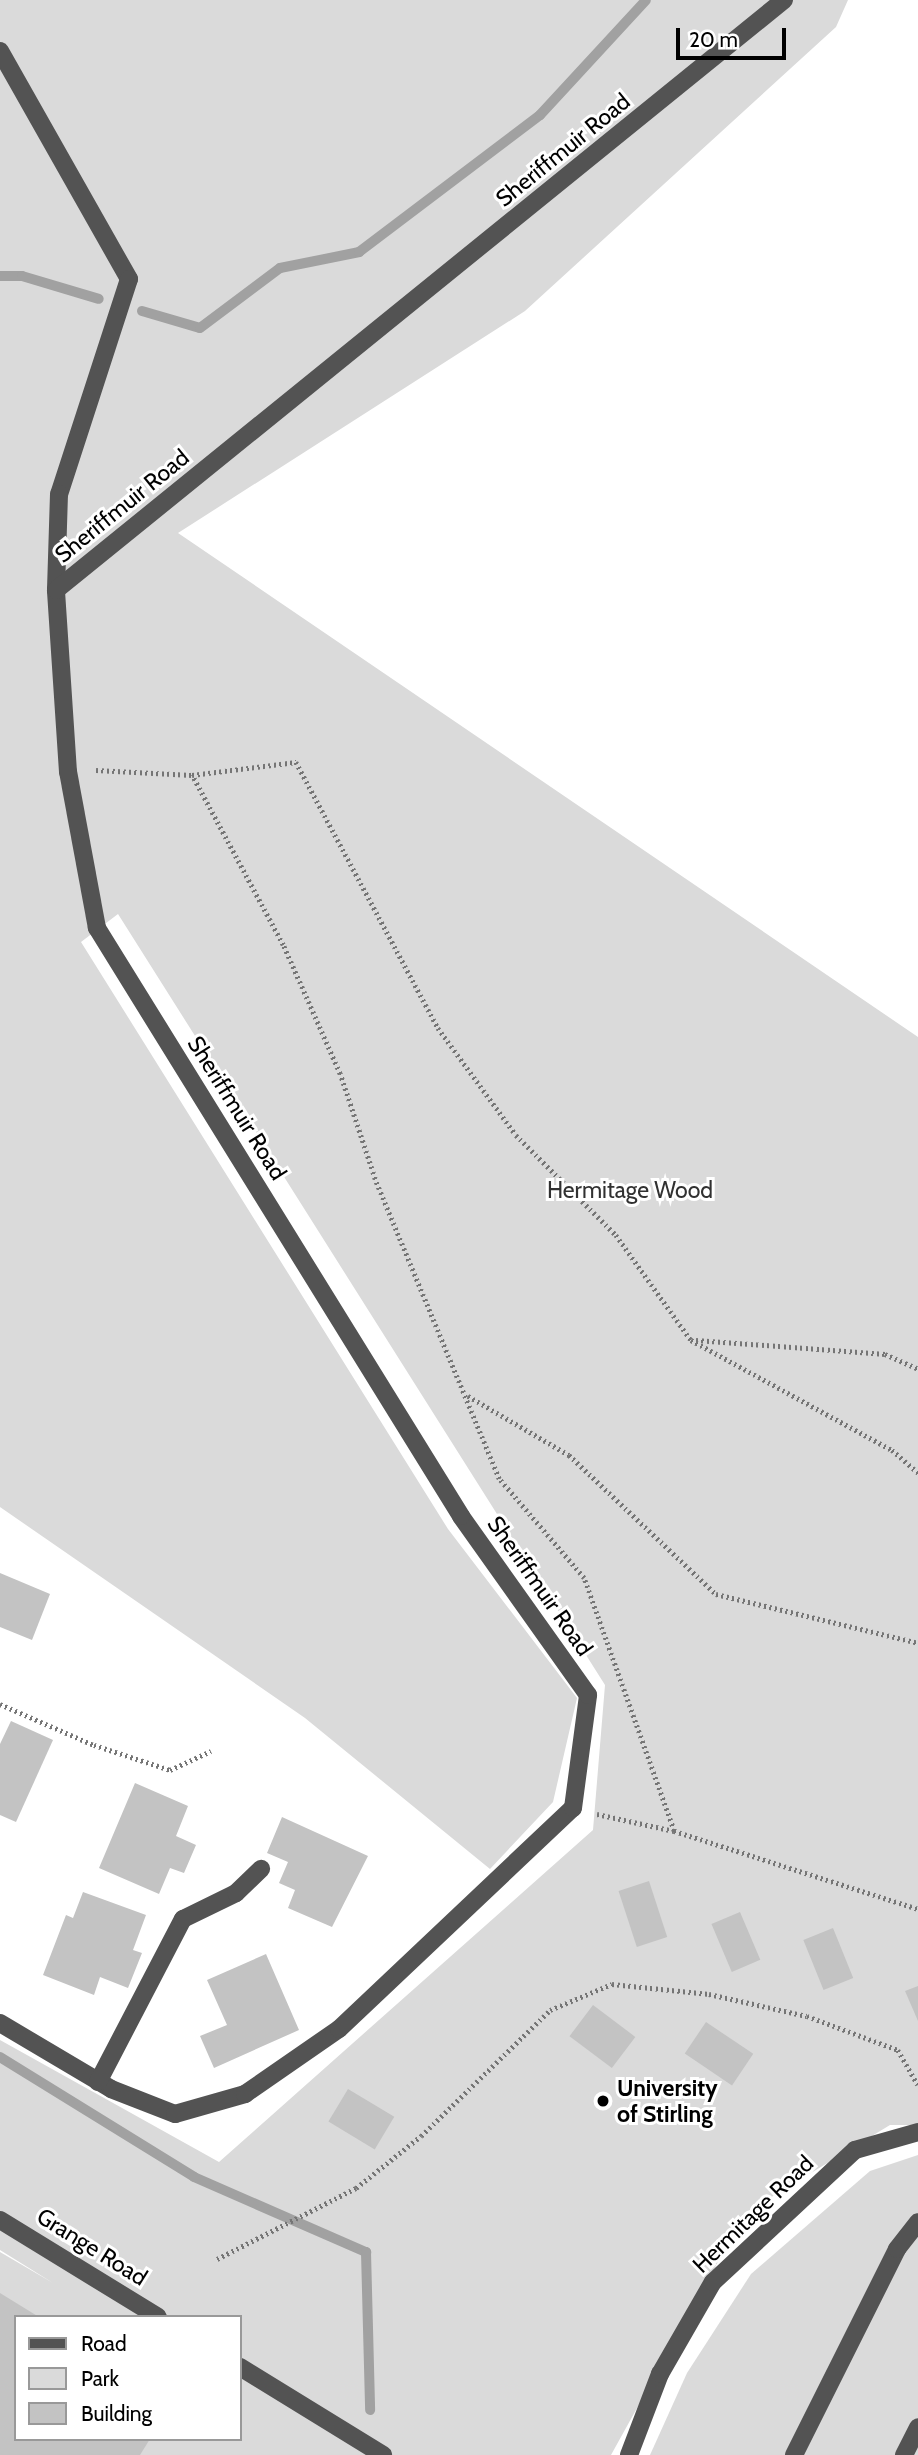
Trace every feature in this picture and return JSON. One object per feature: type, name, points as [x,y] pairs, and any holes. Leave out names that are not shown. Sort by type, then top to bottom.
[{"type":"street","name":"Sheriffmuir Road","points":[[573,1808],[588,1695],[461,1516],[97,928],[68,772],[56,590],[784,0]]},
{"type":"street","points":[[0,51],[129,279],[59,494],[56,590]]},
{"type":"street","points":[[0,2023],[98,2082],[175,2114],[245,2094],[339,2029],[573,1808]]},
{"type":"street","points":[[98,2082],[183,1919],[236,1893],[261,1869]]},
{"type":"street","name":"Hermitage Road","points":[[629,2455],[660,2374],[713,2282],[855,2150],[918,2132]]},
{"type":"street","name":"Grange Road","points":[[0,2220],[155,2315]]},
{"type":"street","points":[[794,2455],[897,2249],[918,2222]]},
{"type":"street","points":[[242,2368],[383,2455]]},
{"type":"street","points":[[904,2455],[918,2427]]},
{"type":"path","points":[[68,772],[133,769],[192,775],[296,762],[438,1028],[516,1135],[616,1235],[691,1340],[892,1450],[918,1473]]},
{"type":"path","points":[[192,775],[289,957],[499,1479],[584,1578],[674,1831]]},
{"type":"path","points":[[691,1340],[885,1354],[918,1370]]},
{"type":"path","points":[[467,1396],[569,1455],[716,1594],[918,1643]]},
{"type":"path","points":[[0,1704],[94,1745],[170,1770],[211,1751]]},
{"type":"path","points":[[573,1808],[674,1831],[918,1909]]},
{"type":"path","points":[[217,2259],[270,2235],[356,2188],[421,2136],[550,2010],[612,1984],[709,1994],[807,2016],[898,2050],[918,2085]]},
{"type":"green space","name":"Hermitage Wood","points":[[0,0],[848,0],[836,27],[525,311],[178,533],[918,1037],[918,2125],[890,2125],[745,2213],[611,2455],[0,2455],[0,2252],[53,2283],[0,2250],[0,2040],[219,2162],[593,1830],[605,1685],[118,914],[81,942],[448,1529],[577,1698],[553,1802],[490,1869],[305,1718],[0,1507]]},
{"type":"green space","points":[[918,2155],[918,2455],[650,2455],[687,2373],[751,2274],[870,2171]]},
{"type":"building","points":[[0,1573],[50,1594],[32,1640],[0,1627]]},
{"type":"building","points":[[11,1721],[53,1740],[16,1822],[0,1815],[0,1744]]},
{"type":"building","points":[[135,1783],[188,1806],[176,1836],[196,1845],[184,1873],[170,1868],[159,1894],[99,1868]]},
{"type":"building","points":[[282,1817],[368,1856],[332,1927],[288,1908],[295,1890],[279,1883],[288,1862],[267,1853]]},
{"type":"building","points":[[649,1881],[667,1937],[637,1947],[619,1891]]},
{"type":"building","points":[[83,1892],[146,1915],[133,1950],[142,1953],[128,1988],[100,1977],[94,1995],[43,1975],[66,1915],[73,1918]]},
{"type":"building","points":[[740,1912],[760,1960],[732,1972],[711,1924]]},
{"type":"building","points":[[833,1928],[853,1978],[824,1990],[803,1940]]},
{"type":"building","points":[[266,1954],[299,2030],[214,2068],[200,2036],[227,2025],[207,1980]]},
{"type":"building","points":[[918,1986],[918,2021],[905,1991]]},
{"type":"building","points":[[593,2005],[635,2037],[612,2068],[570,2036]]},
{"type":"building","points":[[706,2022],[753,2054],[732,2085],[685,2054]]},
{"type":"building","points":[[348,2089],[394,2117],[375,2149],[328,2122]]},
{"type":"building","points":[[0,2293],[36,2315],[14,2315],[14,2441],[149,2441],[140,2455],[0,2455]]},
{"type":"waterway","points":[[142,311],[200,328],[280,268],[359,252],[540,115],[646,0]]},
{"type":"waterway","points":[[0,276],[22,276],[99,299]]},
{"type":"waterway","points":[[0,2057],[194,2177],[366,2252],[370,2410]]},
{"type":"place","name":"University of Stirling","points":[[603,2101]]}]
